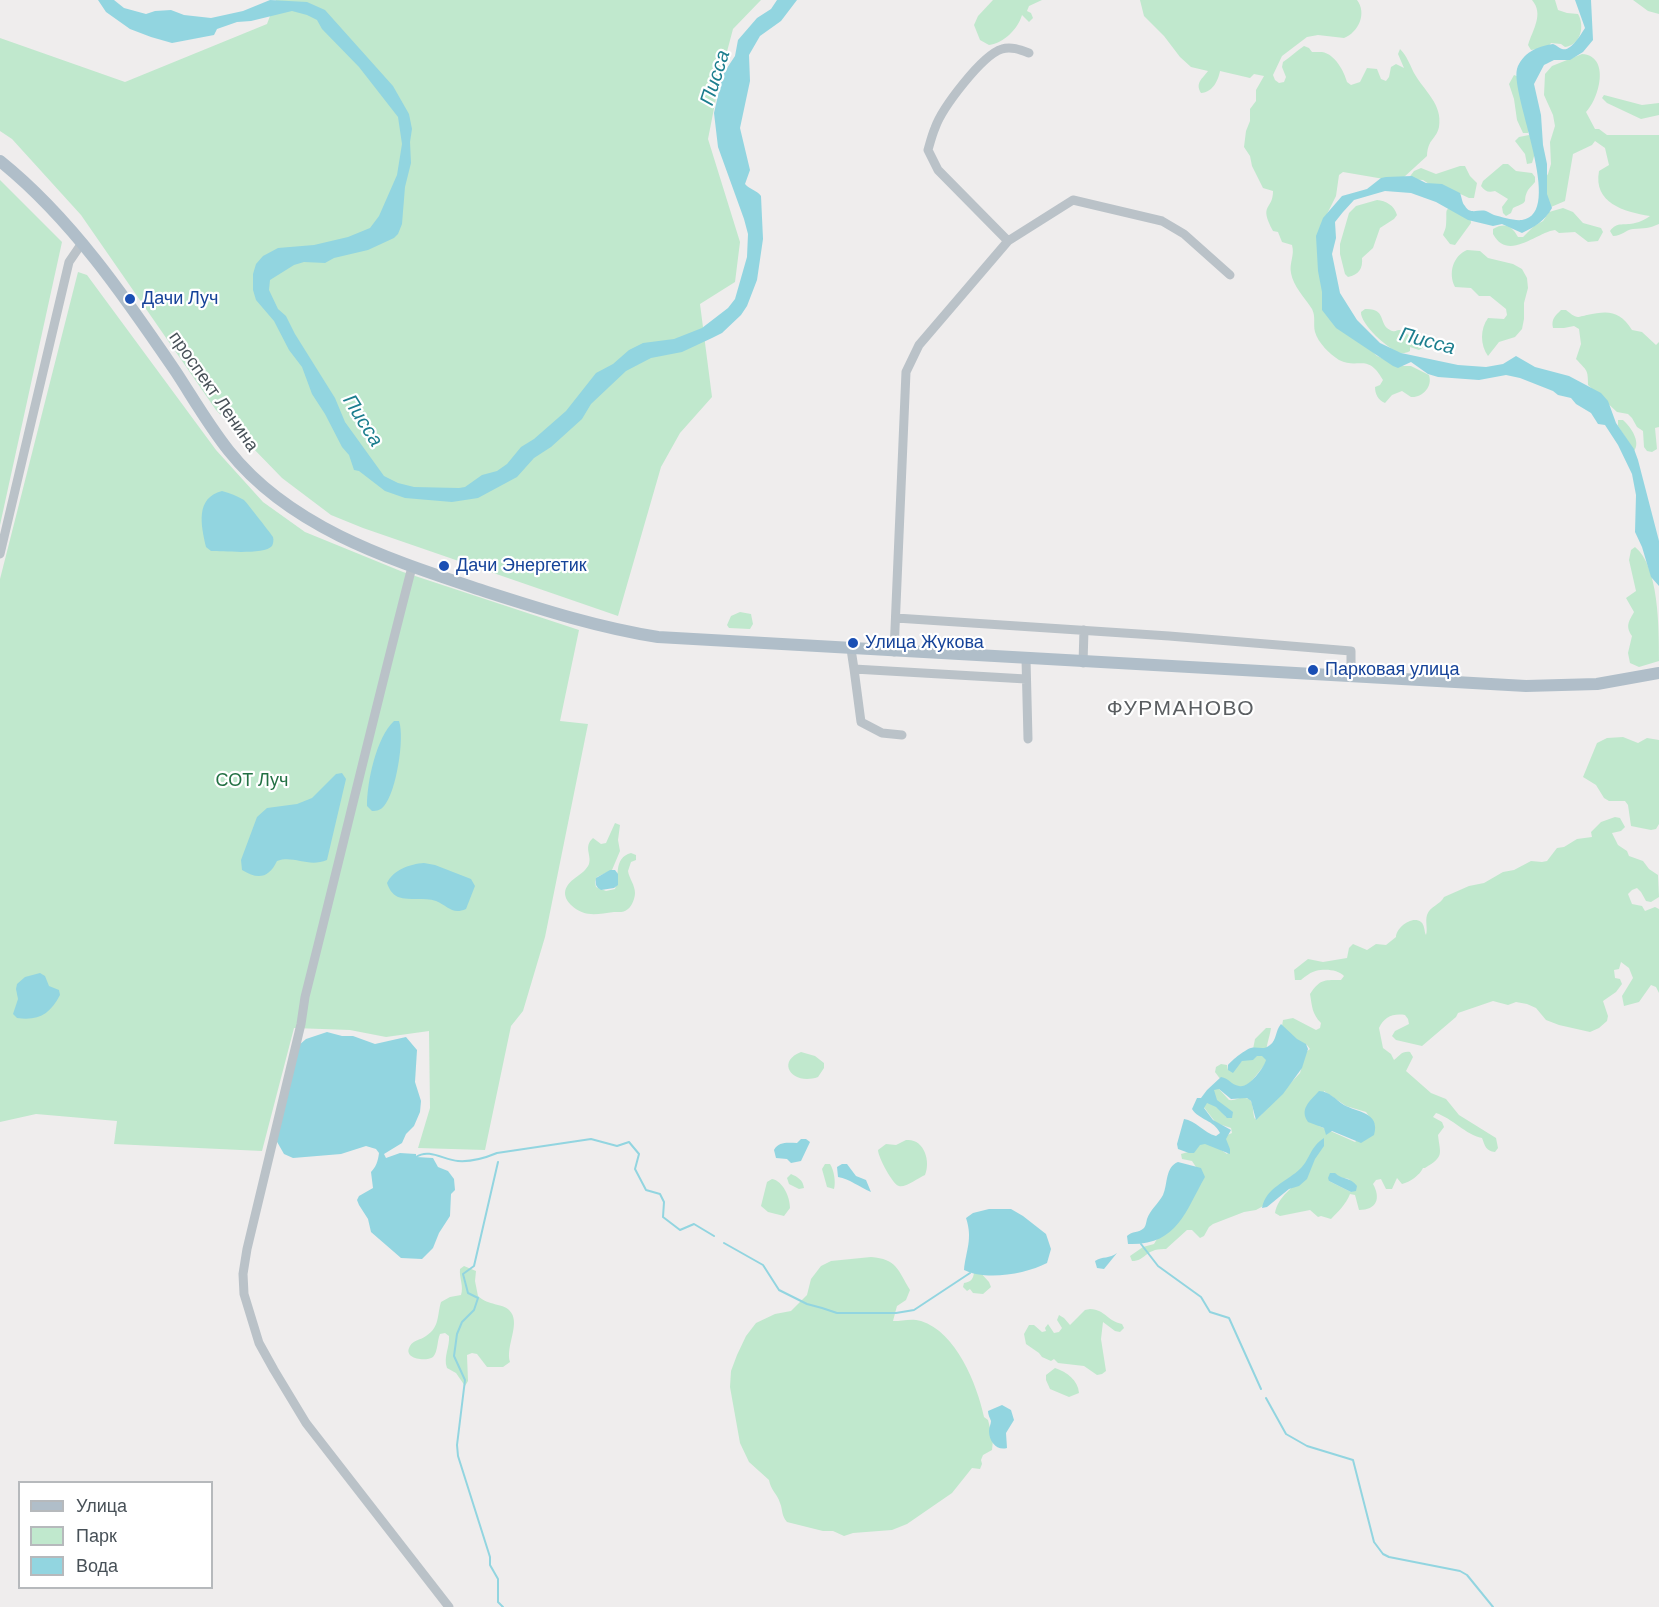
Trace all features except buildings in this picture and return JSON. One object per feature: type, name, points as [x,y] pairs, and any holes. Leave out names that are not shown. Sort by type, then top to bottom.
[{"type":"main road","name":"проспект Ленина","points":[[0,161],[22,178],[63,219],[153,338],[228,450],[247,472],[273,494],[327,530],[412,567],[516,601],[635,634],[658,638],[1550,687],[1597,684],[1659,673]]},
{"type":"street","points":[[1008,241],[938,170],[928,150],[935,126],[957,92],[987,58],[1001,49],[1013,48],[1029,53]]},
{"type":"street","points":[[894,652],[906,372],[918,345],[1008,241],[1073,200],[1162,221],[1184,234],[1230,275]]},
{"type":"street","points":[[0,554],[69,262],[82,243]]},
{"type":"street","points":[[412,567],[376,704],[350,820],[305,997],[301,1024],[243,1274],[244,1294],[260,1343],[306,1423],[449,1607]]},
{"type":"street","points":[[896,618],[1352,651],[1351,677]]},
{"type":"street","points":[[1083,663],[1084,630]]},
{"type":"street","points":[[851,649],[861,722],[882,733],[902,735]]},
{"type":"street","points":[[1026,659],[1028,739]]},
{"type":"street","points":[[854,669],[1026,680]]},
{"type":"green space","points":[[276,0],[761,0],[733,29],[720,78],[708,139],[740,242],[735,282],[700,304],[712,397],[680,433],[661,467],[618,616],[331,515],[282,478],[216,410],[81,215],[12,139],[0,131],[0,38],[125,82],[267,24]]},
{"type":"green space","points":[[993,0],[1042,0],[1029,6],[1027,11],[1033,18],[1029,22],[1022,15],[1010,34],[995,44],[989,45],[980,40],[974,25],[978,16]]},
{"type":"green space","points":[[1140,0],[1357,0],[1361,16],[1354,31],[1344,38],[1318,35],[1307,37],[1282,56],[1273,75],[1279,83],[1284,82],[1286,77],[1282,67],[1283,62],[1304,46],[1312,52],[1327,53],[1331,56],[1351,85],[1360,82],[1367,68],[1377,69],[1381,79],[1386,81],[1391,67],[1396,64],[1404,68],[1398,54],[1400,49],[1405,55],[1438,111],[1438,131],[1429,146],[1427,156],[1403,178],[1384,179],[1343,172],[1339,175],[1336,196],[1327,214],[1330,278],[1377,356],[1401,366],[1411,366],[1429,375],[1429,384],[1423,394],[1411,397],[1402,391],[1392,395],[1385,403],[1383,402],[1377,397],[1375,387],[1383,380],[1372,366],[1339,360],[1325,348],[1317,336],[1312,309],[1292,278],[1292,245],[1282,242],[1278,232],[1273,231],[1267,216],[1266,211],[1273,191],[1263,188],[1244,147],[1250,121],[1250,109],[1256,101],[1256,90],[1264,76],[1254,74],[1250,78],[1220,71],[1218,79],[1209,91],[1201,93],[1199,84],[1208,71],[1191,67],[1180,57],[1164,36],[1144,16]]},
{"type":"green space","points":[[1532,0],[1555,0],[1558,10],[1578,14],[1581,29],[1575,43],[1565,47],[1551,43],[1548,47],[1531,50],[1528,45],[1537,16]]},
{"type":"green space","points":[[1633,0],[1659,0],[1659,14],[1648,11]]},
{"type":"green space","points":[[1582,54],[1597,62],[1599,70],[1600,79],[1595,98],[1586,112],[1595,129],[1607,135],[1659,135],[1659,224],[1613,236],[1610,231],[1615,226],[1637,223],[1650,216],[1630,212],[1612,204],[1606,198],[1598,182],[1599,171],[1609,165],[1605,148],[1595,141],[1592,145],[1573,154],[1565,201],[1551,207],[1541,202],[1544,180],[1551,164],[1550,142],[1555,126],[1544,95],[1545,74],[1552,66]]},
{"type":"green space","points":[[1514,75],[1519,77],[1530,128],[1528,133],[1523,133],[1517,120],[1509,84]]},
{"type":"green space","points":[[1604,95],[1642,105],[1659,103],[1659,115],[1641,119],[1607,103],[1602,98]]},
{"type":"green space","points":[[1529,135],[1534,137],[1535,153],[1532,163],[1527,164],[1525,154],[1515,141],[1519,137]]},
{"type":"green space","points":[[1503,164],[1508,164],[1516,171],[1532,173],[1535,177],[1535,182],[1528,190],[1524,202],[1513,208],[1506,216],[1502,207],[1508,199],[1495,191],[1487,191],[1481,186],[1483,181]]},
{"type":"green space","points":[[1465,166],[1477,183],[1474,198],[1469,198],[1443,186],[1432,186],[1423,180],[1408,179],[1414,171],[1421,168],[1436,174]]},
{"type":"green space","points":[[0,180],[62,242],[0,525]]},
{"type":"green space","points":[[1377,200],[1389,204],[1397,215],[1380,228],[1373,248],[1362,258],[1360,270],[1348,277],[1345,274],[1340,254],[1340,244],[1349,213],[1356,206]]},
{"type":"green space","points":[[1462,206],[1470,213],[1471,223],[1455,245],[1450,244],[1443,235],[1447,210]]},
{"type":"green space","points":[[1563,208],[1573,212],[1583,223],[1601,228],[1603,232],[1598,241],[1588,242],[1575,232],[1559,233],[1555,230],[1514,246],[1499,242],[1493,234],[1493,229],[1505,226],[1511,228],[1518,237],[1523,237],[1543,221],[1549,212]]},
{"type":"green space","points":[[1467,250],[1480,251],[1488,258],[1513,264],[1522,269],[1527,278],[1528,288],[1522,329],[1515,337],[1499,342],[1488,356],[1482,342],[1482,332],[1488,318],[1504,319],[1507,315],[1506,309],[1490,296],[1479,296],[1471,288],[1455,287],[1452,276],[1453,266],[1458,256]]},
{"type":"green space","name":"СОТ Луч","points":[[78,272],[87,275],[216,450],[263,502],[305,532],[403,572],[579,630],[560,721],[588,724],[545,937],[523,1011],[511,1026],[485,1150],[418,1148],[430,1108],[429,1031],[386,1037],[350,1030],[294,1028],[262,1151],[114,1144],[117,1121],[36,1114],[0,1122],[0,579]]},
{"type":"green space","points":[[1365,309],[1376,311],[1390,330],[1402,331],[1413,338],[1423,337],[1424,347],[1419,350],[1410,347],[1410,351],[1405,353],[1395,351],[1376,336],[1365,323],[1361,312]]},
{"type":"green space","points":[[1561,310],[1566,310],[1578,317],[1602,313],[1613,314],[1623,319],[1632,330],[1642,332],[1656,345],[1659,342],[1659,427],[1655,428],[1657,449],[1652,452],[1647,451],[1644,447],[1643,431],[1637,427],[1632,418],[1628,414],[1617,412],[1588,385],[1586,370],[1576,359],[1581,344],[1579,329],[1574,326],[1553,328],[1553,320]]},
{"type":"green space","points":[[1618,420],[1623,420],[1634,435],[1636,447],[1634,451],[1618,426]]},
{"type":"green space","points":[[1635,547],[1649,568],[1656,599],[1659,632],[1659,661],[1639,667],[1630,663],[1628,653],[1632,636],[1628,624],[1634,612],[1626,598],[1636,591],[1629,560],[1631,550]]},
{"type":"green space","points":[[740,612],[751,614],[753,624],[750,629],[729,628],[727,625],[731,616]]},
{"type":"green space","points":[[1623,737],[1638,743],[1647,738],[1659,740],[1659,824],[1656,829],[1631,826],[1628,805],[1625,801],[1609,801],[1604,798],[1596,785],[1583,777],[1597,743],[1607,738]]},
{"type":"green space","points":[[1615,817],[1620,818],[1625,827],[1621,831],[1612,833],[1618,845],[1627,851],[1629,856],[1643,861],[1658,875],[1659,897],[1651,902],[1646,901],[1637,888],[1628,894],[1632,904],[1642,906],[1645,911],[1655,907],[1659,909],[1659,993],[1656,987],[1651,985],[1639,1002],[1624,1006],[1622,996],[1633,978],[1629,968],[1621,962],[1619,969],[1614,970],[1615,978],[1620,979],[1622,984],[1616,992],[1603,1001],[1608,1016],[1607,1021],[1590,1032],[1546,1020],[1536,1008],[1527,1004],[1516,1002],[1508,1005],[1493,1001],[1458,1013],[1422,1046],[1396,1040],[1392,1036],[1395,1031],[1409,1024],[1405,1015],[1389,1017],[1379,1028],[1383,1048],[1391,1054],[1394,1060],[1403,1053],[1410,1052],[1413,1057],[1406,1071],[1431,1093],[1446,1099],[1459,1115],[1496,1138],[1498,1148],[1495,1152],[1485,1146],[1482,1138],[1470,1134],[1436,1113],[1433,1117],[1442,1122],[1444,1127],[1438,1135],[1440,1154],[1436,1160],[1408,1182],[1402,1184],[1397,1178],[1392,1189],[1386,1189],[1381,1179],[1376,1180],[1373,1184],[1377,1198],[1370,1208],[1359,1210],[1355,1195],[1350,1194],[1331,1219],[1318,1217],[1310,1210],[1280,1216],[1275,1213],[1279,1202],[1305,1175],[1256,1210],[1244,1212],[1213,1224],[1200,1238],[1192,1230],[1187,1230],[1166,1249],[1154,1250],[1132,1261],[1130,1256],[1143,1247],[1154,1244],[1198,1170],[1192,1161],[1182,1159],[1181,1154],[1204,1142],[1214,1145],[1227,1154],[1230,1150],[1223,1137],[1232,1133],[1231,1128],[1216,1123],[1203,1106],[1206,1102],[1216,1105],[1226,1117],[1231,1116],[1214,1099],[1212,1094],[1214,1089],[1219,1089],[1229,1100],[1243,1098],[1250,1100],[1255,1119],[1300,1073],[1306,1052],[1310,1049],[1293,1038],[1282,1026],[1283,1020],[1293,1018],[1316,1030],[1320,1028],[1321,1023],[1314,1013],[1310,994],[1320,983],[1326,980],[1341,980],[1344,976],[1337,971],[1322,970],[1313,972],[1301,980],[1295,980],[1294,970],[1308,959],[1323,962],[1347,958],[1349,948],[1353,944],[1367,950],[1376,944],[1386,945],[1409,921],[1417,920],[1422,923],[1426,935],[1428,912],[1444,897],[1469,886],[1484,883],[1503,872],[1514,870],[1531,861],[1547,861],[1557,848],[1564,847],[1577,839],[1592,837],[1591,832],[1601,822]],"holes":[[[1324,1091],[1346,1106],[1366,1112],[1375,1125],[1355,1142],[1319,1126]],[[1339,1177],[1349,1179],[1356,1190],[1351,1192],[1329,1181]]]},
{"type":"green space","points":[[615,823],[620,825],[618,840],[620,851],[612,870],[597,877],[596,887],[606,891],[615,889],[619,863],[625,855],[631,853],[636,855],[636,860],[631,862],[628,871],[635,890],[633,902],[623,912],[591,914],[581,912],[568,901],[565,895],[566,888],[587,868],[590,841],[593,838],[601,844],[606,843]]},
{"type":"green space","points":[[1266,1028],[1271,1028],[1266,1049],[1267,1062],[1250,1083],[1241,1088],[1221,1080],[1215,1072],[1216,1067],[1221,1064],[1227,1065],[1228,1070],[1236,1067],[1253,1049],[1255,1039]]},
{"type":"green space","points":[[801,1052],[815,1056],[824,1063],[824,1068],[818,1077],[801,1078],[790,1072],[789,1061]]},
{"type":"green space","points":[[912,1140],[922,1147],[927,1169],[925,1175],[899,1186],[886,1170],[878,1150],[886,1144],[896,1145]]},
{"type":"green space","points":[[825,1164],[830,1164],[833,1169],[834,1189],[827,1187],[822,1169]]},
{"type":"green space","points":[[791,1174],[800,1179],[804,1188],[799,1189],[789,1184],[787,1178]]},
{"type":"green space","points":[[772,1179],[783,1186],[789,1199],[790,1208],[784,1216],[768,1212],[761,1206],[767,1182]]},
{"type":"green space","points":[[871,1257],[892,1263],[910,1290],[906,1300],[897,1306],[893,1321],[921,1321],[933,1327],[945,1336],[963,1361],[976,1390],[984,1417],[988,1420],[993,1440],[992,1450],[983,1455],[980,1469],[972,1468],[952,1493],[907,1524],[892,1530],[853,1533],[844,1536],[833,1531],[823,1531],[787,1522],[769,1480],[749,1462],[740,1443],[730,1387],[731,1371],[746,1336],[756,1323],[775,1314],[791,1311],[807,1295],[811,1279],[821,1266],[831,1261]]},
{"type":"green space","points":[[464,1266],[476,1271],[478,1296],[509,1310],[514,1321],[510,1362],[503,1367],[487,1367],[477,1354],[467,1355],[468,1381],[465,1386],[456,1373],[447,1368],[449,1336],[445,1333],[440,1334],[433,1357],[425,1359],[412,1357],[408,1350],[413,1342],[434,1329],[441,1302],[461,1295],[460,1269]]},
{"type":"green space","points":[[979,1271],[991,1287],[983,1294],[973,1293],[970,1289],[967,1291],[963,1287],[964,1283],[971,1280],[974,1273]]},
{"type":"green space","points":[[1085,1310],[1100,1311],[1113,1321],[1122,1324],[1124,1328],[1120,1332],[1115,1331],[1103,1322],[1101,1339],[1106,1371],[1102,1374],[1097,1375],[1084,1366],[1058,1363],[1054,1359],[1051,1361],[1026,1344],[1024,1334],[1029,1325],[1034,1325],[1042,1332],[1046,1331],[1048,1324],[1054,1333],[1059,1332],[1062,1328],[1057,1320],[1059,1315],[1070,1325]]},
{"type":"green space","points":[[1055,1368],[1071,1377],[1077,1384],[1079,1393],[1069,1397],[1050,1389],[1046,1375]]},
{"type":"water","points":[[98,0],[114,0],[124,8],[146,14],[171,10],[184,15],[211,18],[243,11],[270,0],[307,2],[325,10],[393,86],[409,114],[412,129],[411,163],[405,187],[402,224],[398,234],[368,250],[334,258],[325,263],[304,262],[294,265],[270,280],[269,290],[278,309],[286,316],[335,398],[345,422],[384,476],[398,483],[414,487],[459,488],[465,487],[482,475],[497,471],[507,464],[521,447],[534,439],[566,411],[596,373],[643,343],[674,339],[702,328],[728,308],[735,299],[747,257],[748,234],[718,147],[714,113],[723,74],[735,56],[738,40],[757,18],[771,9],[777,0],[797,0],[781,21],[760,36],[749,55],[750,81],[740,128],[750,170],[745,184],[761,196],[763,239],[757,280],[747,306],[722,333],[682,352],[651,358],[626,371],[591,404],[582,419],[551,447],[534,458],[517,477],[478,498],[452,502],[405,498],[385,491],[359,471],[354,470],[349,455],[342,447],[312,394],[302,367],[289,350],[274,321],[256,300],[253,290],[253,274],[256,264],[263,256],[278,248],[314,245],[348,237],[370,228],[379,216],[397,175],[402,144],[398,117],[359,67],[322,29],[317,20],[307,15],[292,11],[237,22],[217,29],[214,35],[172,43],[130,29],[106,12]]},
{"type":"water","points":[[1575,0],[1591,0],[1593,40],[1583,52],[1570,60],[1554,60],[1544,65],[1534,84],[1541,115],[1547,164],[1547,194],[1552,208],[1546,217],[1522,233],[1502,224],[1493,226],[1468,220],[1436,202],[1411,193],[1385,191],[1354,200],[1343,212],[1335,222],[1336,238],[1332,254],[1340,293],[1357,320],[1380,343],[1401,353],[1458,365],[1486,367],[1503,364],[1516,356],[1535,367],[1569,376],[1601,393],[1608,401],[1616,423],[1634,449],[1638,460],[1659,541],[1659,586],[1651,577],[1635,532],[1636,495],[1632,474],[1605,425],[1598,424],[1591,413],[1571,398],[1558,395],[1520,378],[1506,375],[1479,380],[1438,377],[1428,374],[1411,362],[1398,368],[1336,328],[1322,310],[1316,236],[1323,218],[1342,196],[1367,189],[1381,178],[1412,176],[1426,183],[1442,184],[1460,193],[1464,205],[1472,211],[1486,211],[1508,219],[1519,220],[1534,213],[1539,198],[1538,176],[1517,83],[1517,69],[1519,63],[1527,55],[1542,46],[1553,44],[1565,49],[1575,42],[1585,28]]},
{"type":"water","points":[[222,491],[244,500],[273,537],[272,546],[261,551],[243,552],[211,551],[206,547],[202,521],[204,506],[213,495]]},
{"type":"water","points":[[394,721],[399,721],[401,729],[396,778],[384,806],[372,811],[367,806],[374,761],[382,738]]},
{"type":"water","points":[[342,773],[346,779],[327,860],[314,863],[289,859],[277,861],[267,874],[262,876],[242,870],[241,860],[257,817],[267,808],[297,804],[312,798],[336,774]]},
{"type":"water","points":[[424,863],[471,879],[475,886],[466,909],[457,911],[436,901],[403,898],[392,893],[387,883],[393,875],[408,866]]},
{"type":"water","points":[[610,870],[615,870],[618,874],[618,885],[601,890],[596,885],[596,878]]},
{"type":"water","points":[[40,973],[45,976],[49,986],[59,990],[60,995],[43,1015],[25,1019],[17,1018],[13,1014],[18,999],[17,984],[25,977]]},
{"type":"water","points":[[1281,1024],[1306,1044],[1308,1049],[1302,1068],[1283,1094],[1256,1120],[1251,1101],[1247,1098],[1231,1099],[1219,1089],[1214,1090],[1217,1100],[1233,1112],[1232,1118],[1227,1118],[1216,1107],[1207,1103],[1204,1108],[1213,1120],[1231,1130],[1226,1139],[1230,1154],[1205,1144],[1200,1145],[1194,1153],[1178,1149],[1177,1144],[1184,1119],[1216,1136],[1220,1133],[1214,1125],[1198,1116],[1192,1109],[1197,1098],[1201,1098],[1221,1077],[1239,1086],[1251,1081],[1265,1064],[1266,1060],[1262,1056],[1242,1061],[1233,1073],[1228,1070],[1228,1065],[1249,1049],[1265,1048],[1270,1045]]},
{"type":"water","points":[[327,1032],[353,1036],[375,1044],[406,1037],[417,1050],[415,1082],[421,1101],[420,1112],[414,1126],[406,1134],[402,1143],[384,1154],[386,1158],[400,1153],[433,1158],[438,1167],[448,1171],[454,1179],[455,1190],[451,1194],[450,1216],[433,1248],[422,1259],[401,1258],[371,1232],[368,1219],[359,1205],[357,1200],[359,1196],[373,1188],[371,1172],[377,1164],[379,1153],[376,1149],[366,1146],[341,1154],[293,1158],[284,1154],[276,1140],[298,1046],[306,1039]]},
{"type":"water","points":[[1319,1091],[1326,1092],[1344,1105],[1371,1117],[1375,1127],[1374,1135],[1361,1143],[1332,1131],[1326,1135],[1324,1128],[1308,1122],[1305,1109]]},
{"type":"water","points":[[1324,1138],[1324,1146],[1315,1159],[1307,1179],[1299,1186],[1289,1189],[1267,1207],[1262,1208],[1272,1190],[1301,1168],[1316,1145]]},
{"type":"water","points":[[801,1139],[810,1142],[801,1161],[791,1163],[787,1159],[776,1158],[774,1150],[778,1145],[797,1143]]},
{"type":"water","points":[[1178,1162],[1201,1168],[1205,1177],[1185,1214],[1169,1233],[1158,1239],[1145,1243],[1128,1244],[1127,1236],[1145,1227],[1150,1213],[1165,1191],[1171,1168]]},
{"type":"water","points":[[847,1164],[856,1176],[866,1180],[871,1192],[838,1177],[837,1167]]},
{"type":"water","points":[[1330,1173],[1352,1181],[1357,1186],[1356,1191],[1351,1192],[1329,1181]]},
{"type":"water","points":[[989,1209],[1011,1209],[1046,1234],[1051,1249],[1047,1263],[1006,1275],[983,1275],[964,1270],[969,1238],[966,1218],[973,1213]]},
{"type":"water","points":[[1117,1253],[1104,1269],[1097,1268],[1095,1261]]},
{"type":"water","points":[[1002,1405],[1011,1410],[1014,1420],[1006,1433],[1007,1448],[1003,1449],[994,1445],[990,1439],[991,1421],[988,1411]]},
{"type":"waterway","points":[[416,1157],[431,1154],[458,1161],[468,1161],[497,1153],[591,1139],[617,1146],[629,1142],[639,1154],[635,1169],[646,1190],[660,1194],[664,1202],[663,1217],[680,1230],[694,1224],[714,1236]]},
{"type":"waterway","points":[[498,1162],[474,1266],[463,1274],[468,1293],[478,1298],[474,1310],[462,1322],[457,1334],[454,1356],[465,1380],[457,1445],[458,1456],[490,1557],[490,1565],[498,1579],[498,1602],[503,1607]]},
{"type":"waterway","points":[[724,1243],[763,1265],[779,1290],[807,1304],[837,1313],[896,1313],[914,1310],[970,1273]]},
{"type":"waterway","points":[[1141,1244],[1158,1266],[1201,1297],[1210,1312],[1229,1318],[1261,1389]]},
{"type":"waterway","points":[[1266,1398],[1286,1434],[1307,1446],[1353,1460],[1374,1542],[1383,1554],[1460,1571],[1467,1575],[1493,1607]]},
{"type":"place","name":"Дачи Луч","points":[[130,299]]},
{"type":"place","name":"Дачи Энергетик","points":[[444,566]]},
{"type":"place","name":"Улица Жукова","points":[[853,643]]},
{"type":"place","name":"Парковая улица","points":[[1313,670]]},
{"type":"district","name":"ФУРМАНОВО","points":[[1181,709]]},
{"type":"water label","name":"Писса","points":[[716,78]]},
{"type":"water label","name":"Писса","points":[[1427,342]]},
{"type":"water label","name":"Писса","points":[[362,421]]}]
